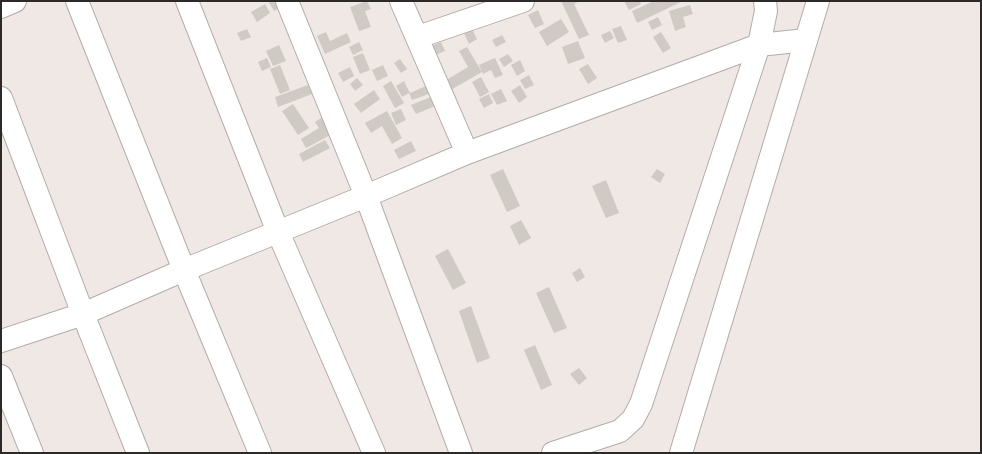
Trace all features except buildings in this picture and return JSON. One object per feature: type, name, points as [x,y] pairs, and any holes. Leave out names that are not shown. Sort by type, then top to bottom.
[{"type":"main road","points":[[1,7],[15,1]]},
{"type":"main road","points":[[77,1],[184,270],[260,453]]},
{"type":"main road","points":[[187,1],[278,232],[374,453]]},
{"type":"main road","points":[[287,1],[366,196],[461,453]]},
{"type":"main road","points":[[401,1],[418,37],[467,153]]},
{"type":"main road","points":[[418,37],[522,1]]},
{"type":"main road","points":[[553,453],[620,431],[633,419],[641,404],[759,45],[766,11],[765,1]]},
{"type":"main road","points":[[681,453],[818,1]]},
{"type":"main road","points":[[1,341],[83,314],[184,270],[467,153],[759,45],[806,40]]},
{"type":"main road","points":[[1,98],[83,314],[138,453]]},
{"type":"main road","points":[[1,376],[32,453]]}]
